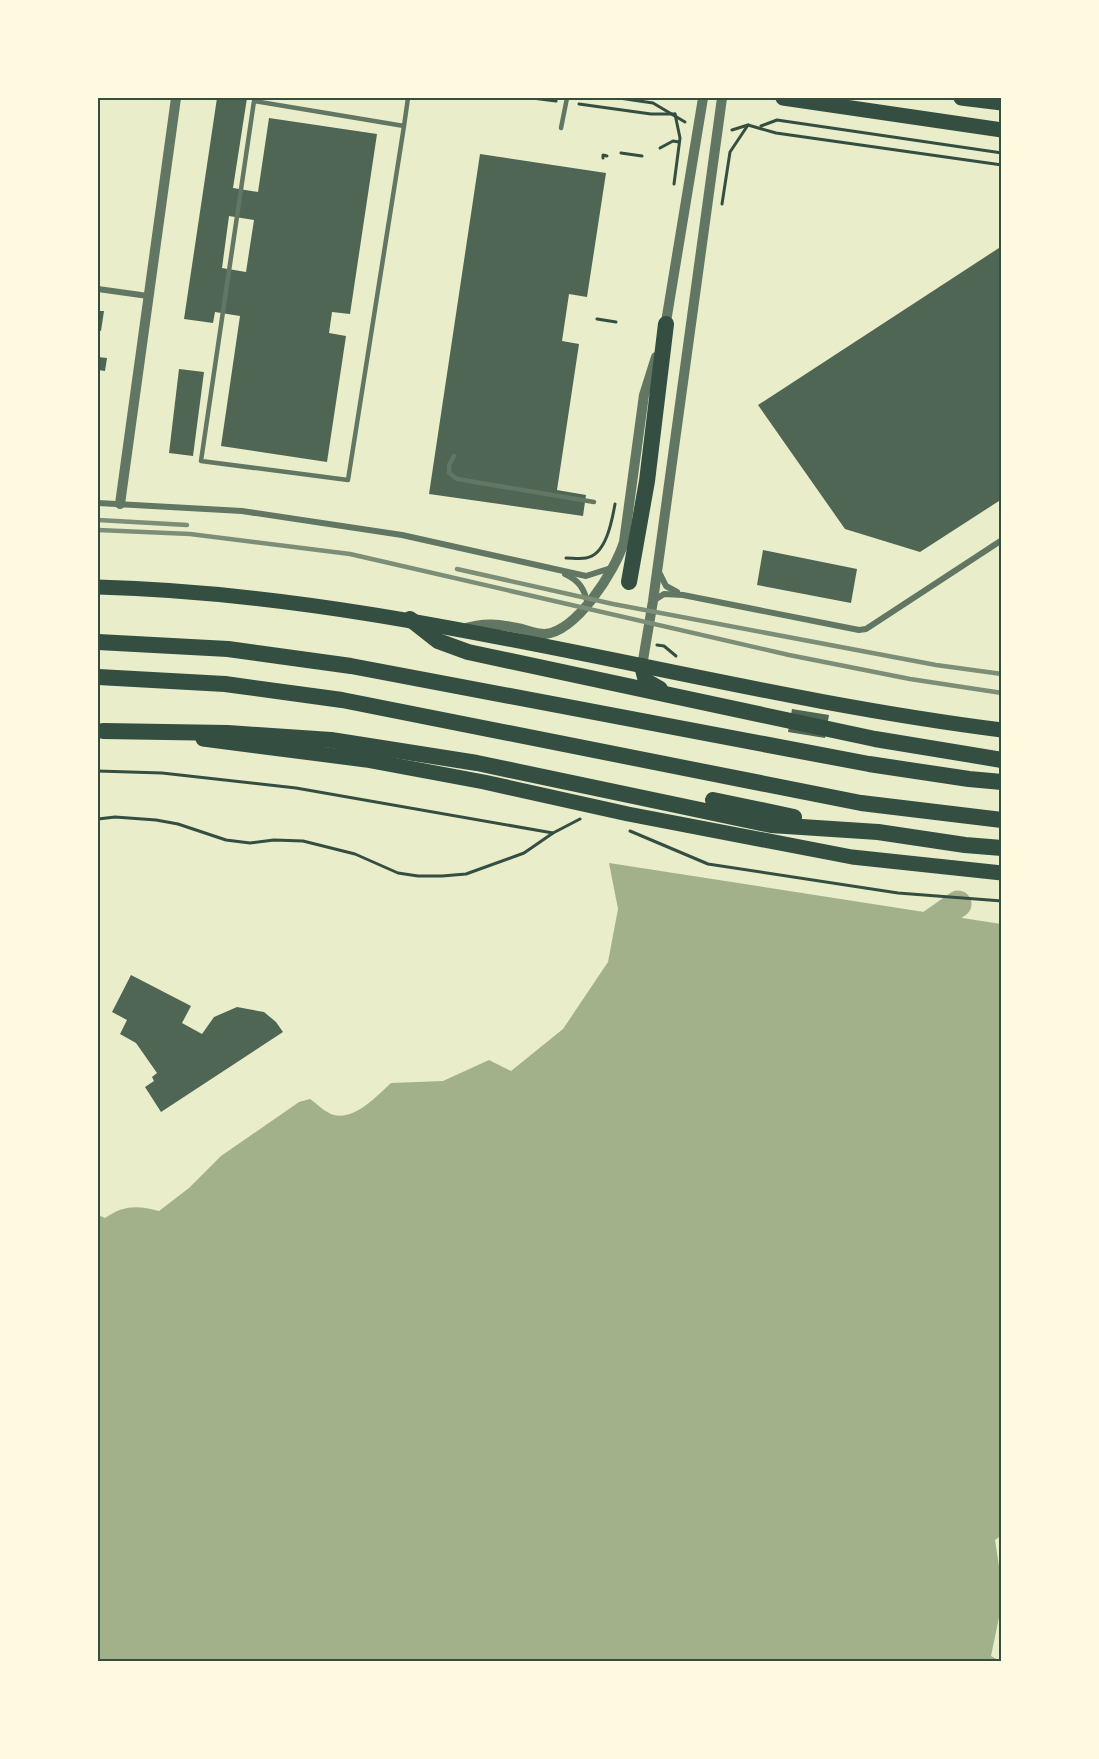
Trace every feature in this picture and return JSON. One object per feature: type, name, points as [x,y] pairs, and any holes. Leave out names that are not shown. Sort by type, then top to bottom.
[{"type":"highway","points":[[629,582],[647,482],[666,324]]},
{"type":"highway","points":[[410,619],[438,640],[468,652],[875,739],[1002,760]]},
{"type":"highway","points":[[98,642],[228,649],[351,666],[869,764],[1002,782]]},
{"type":"highway","points":[[642,666],[649,684],[685,698]]},
{"type":"highway","points":[[98,677],[225,684],[342,700],[861,803],[1002,820]]},
{"type":"highway","points":[[100,731],[228,733],[331,740],[477,763],[771,825],[878,831]]},
{"type":"highway","points":[[713,800],[774,814],[965,845],[1002,848]]},
{"type":"main road","points":[[783,98],[1002,129]]},
{"type":"main road","points":[[962,98],[1002,103]]},
{"type":"main road","points":[[98,587],[147,588],[226,596],[410,619],[861,710],[1002,730]]},
{"type":"main road","points":[[100,731],[226,742],[366,760],[484,782],[627,814],[852,857],[1002,873]]},
{"type":"street","points":[[120,504],[176,98]]},
{"type":"street","points":[[462,629],[483,623],[542,634],[555,632],[588,604],[620,554],[624,542],[644,395],[666,324],[703,98]]},
{"type":"street","points":[[642,666],[653,601],[722,98]]},
{"type":"street","points":[[98,289],[148,296]]},
{"type":"street","points":[[98,503],[243,511],[402,535],[585,576],[612,568]]},
{"type":"street","points":[[653,601],[664,594],[683,595],[859,630],[866,629],[1002,540]]},
{"type":"street","points":[[657,564],[662,581],[666,586],[683,595]]},
{"type":"street","points":[[548,567],[576,579],[585,591],[588,604]]},
{"type":"lane","points":[[404,126],[254,101],[201,461],[348,480],[404,126],[408,98]]},
{"type":"lane","points":[[561,128],[567,98]]},
{"type":"lane","points":[[454,456],[449,465],[449,473],[457,479],[594,502]]},
{"type":"path","points":[[532,98],[556,101]]},
{"type":"path","points":[[619,98],[653,103],[685,122]]},
{"type":"path","points":[[579,104],[651,114],[675,114]]},
{"type":"path","points":[[674,184],[680,138],[675,114]]},
{"type":"path","points":[[759,126],[777,120],[1002,153]]},
{"type":"path","points":[[721,211],[730,152],[748,125]]},
{"type":"path","points":[[732,130],[748,125],[759,126],[776,133],[1002,165]]},
{"type":"path","points":[[660,148],[673,141],[679,142]]},
{"type":"path","points":[[621,153],[642,156]]},
{"type":"path","points":[[597,319],[616,322]]},
{"type":"path","points":[[566,558],[588,558],[600,550],[612,519],[616,496]]},
{"type":"path","points":[[98,771],[162,773],[296,788],[553,833]]},
{"type":"path","points":[[98,819],[115,817],[156,820],[226,840],[250,843],[274,840],[303,841],[355,854],[398,873],[418,876],[466,873],[486,868],[524,853],[553,833],[582,818]]},
{"type":"path","points":[[622,827],[708,864],[898,893],[1002,901]]},
{"type":"shaded area","points":[[609,863],[1001,924],[1002,1535],[995,1540],[1002,1603],[991,1656],[1000,1661],[98,1661],[98,1215],[105,1218],[124,1208],[131,1207],[159,1211],[189,1188],[221,1156],[299,1102],[310,1099],[328,1112],[342,1116],[365,1106],[391,1083],[443,1081],[489,1060],[511,1071],[563,1029],[608,962],[618,909]]},
{"type":"building","points":[[217,98],[247,98],[233,188],[258,192],[269,118],[377,134],[350,314],[332,312],[329,333],[346,336],[327,462],[221,446],[240,316],[215,312],[213,323],[184,319]],"holes":[[[229,216],[254,220],[246,272],[222,268]]]},
{"type":"building","points":[[480,154],[606,173],[587,297],[569,294],[562,341],[579,344],[557,490],[586,495],[583,516],[429,494]]},
{"type":"building","points":[[1002,246],[1002,499],[920,552],[845,529],[758,405]]},
{"type":"building","points":[[98,311],[104,311],[101,331],[98,330]]},
{"type":"building","points":[[98,357],[107,358],[105,371],[98,370]]},
{"type":"building","points":[[179,369],[204,372],[193,456],[169,453]]},
{"type":"building","points":[[763,550],[857,569],[851,603],[757,585]]},
{"type":"building","points":[[792,709],[829,715],[825,738],[788,732]]},
{"type":"building","points":[[131,975],[191,1006],[182,1023],[202,1034],[214,1017],[237,1007],[264,1012],[276,1022],[283,1032],[161,1112],[145,1087],[154,1081],[152,1077],[157,1073],[136,1043],[120,1034],[127,1020],[112,1012]]},
{"type":"waterway","points":[[914,935],[958,904]]},
{"type":"railway","points":[[98,520],[187,525]]},
{"type":"railway","points":[[98,530],[190,534],[350,554],[789,655],[910,679],[1002,693]]},
{"type":"railway","points":[[457,569],[613,604],[936,665],[1002,674]]}]
